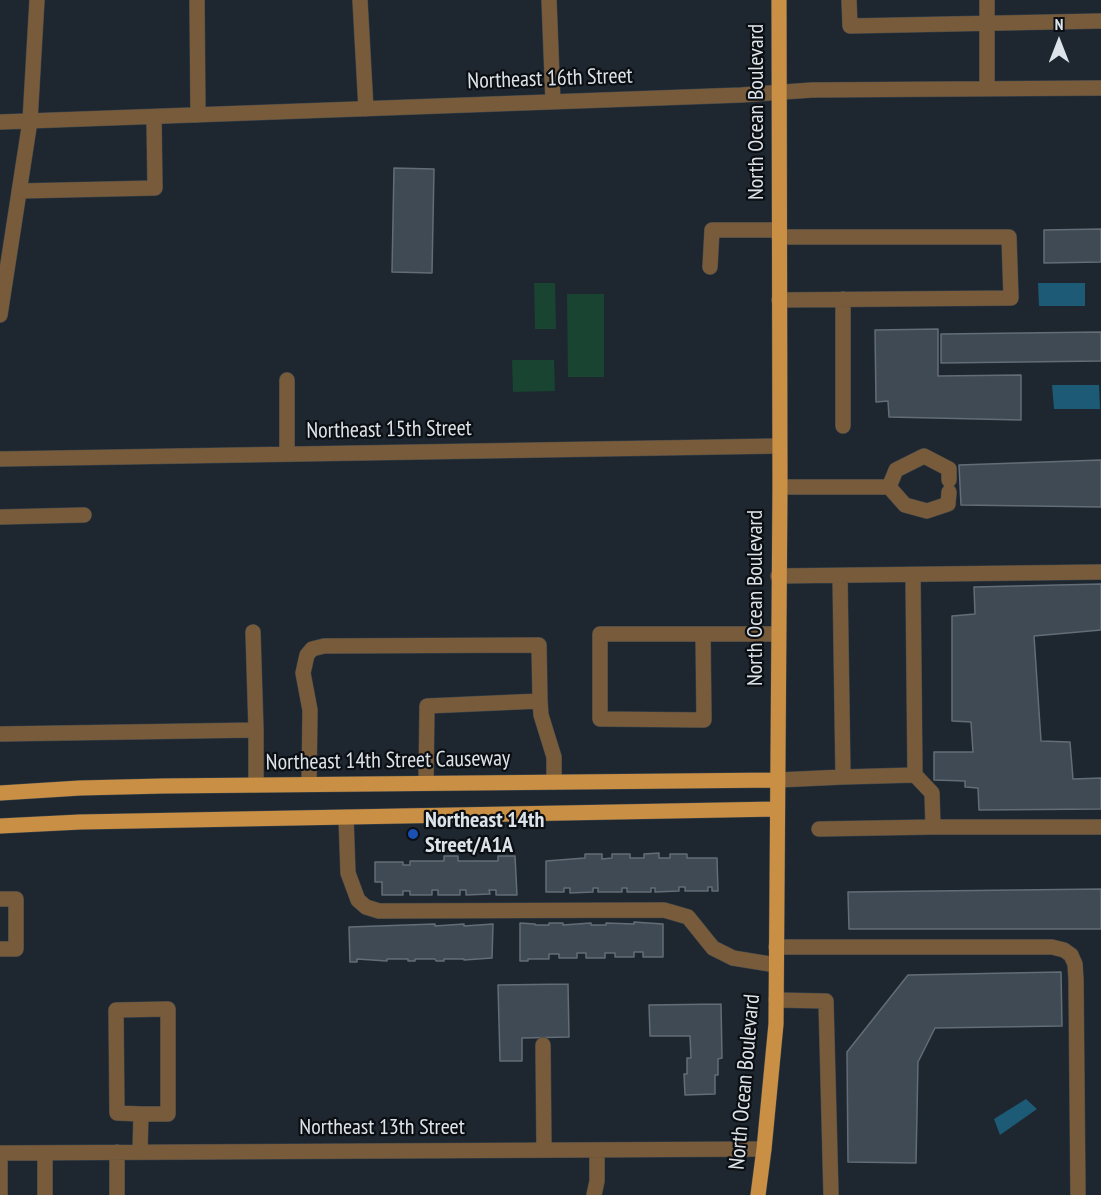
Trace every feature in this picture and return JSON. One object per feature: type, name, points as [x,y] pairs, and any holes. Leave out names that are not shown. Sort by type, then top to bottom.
[{"type":"main road","name":"North Ocean Boulevard","points":[[758,1195],[776,1024],[780,487],[778,446],[780,0]]},
{"type":"main road","name":"Northeast 14th Street Causeway","points":[[0,794],[80,788],[778,780]]},
{"type":"main road","points":[[0,825],[777,809]]},
{"type":"street","points":[[0,315],[7,226],[19,191],[30,121],[37,0]]},
{"type":"street","points":[[197,0],[198,115]]},
{"type":"street","points":[[360,0],[366,109]]},
{"type":"street","points":[[549,0],[553,102]]},
{"type":"street","points":[[849,0],[850,26],[1101,21]]},
{"type":"street","points":[[987,0],[987,89]]},
{"type":"street","name":"Northeast 16th Street","points":[[0,122],[812,90],[1101,88]]},
{"type":"street","points":[[19,191],[155,188],[154,117]]},
{"type":"street","points":[[710,267],[712,230],[779,234],[1010,237],[1011,298],[779,300]]},
{"type":"street","points":[[843,299],[843,426]]},
{"type":"street","points":[[287,380],[287,454]]},
{"type":"street","name":"Northeast 15th Street","points":[[0,459],[778,446]]},
{"type":"street","points":[[780,487],[889,487],[905,505],[927,511],[948,504],[949,469],[924,456],[896,470],[889,487]]},
{"type":"street","points":[[0,517],[84,515]]},
{"type":"street","points":[[778,576],[1101,573]]},
{"type":"street","points":[[913,575],[915,775],[932,793],[933,827]]},
{"type":"street","points":[[840,576],[843,777]]},
{"type":"street","points":[[253,632],[256,785]]},
{"type":"street","points":[[703,634],[704,720],[600,719],[600,634],[703,634],[778,634]]},
{"type":"street","points":[[309,784],[310,710],[303,673],[307,655],[312,649],[324,646],[540,645],[541,715],[554,757],[554,782]]},
{"type":"street","points":[[426,783],[427,706],[540,701]]},
{"type":"street","points":[[0,734],[256,730]]},
{"type":"street","points":[[778,780],[915,775]]},
{"type":"street","points":[[346,817],[348,873],[358,900],[366,907],[380,911],[664,910],[688,917],[713,948],[733,958],[776,965]]},
{"type":"street","points":[[819,829],[1101,827]]},
{"type":"street","points":[[0,898],[16,899],[16,949],[0,949]]},
{"type":"street","points":[[776,947],[1052,947],[1064,950],[1071,955],[1075,964],[1076,979],[1078,1195]]},
{"type":"street","points":[[776,1000],[826,1001],[831,1195]]},
{"type":"street","points":[[168,1009],[168,1114],[141,1114],[117,1113],[116,1010],[168,1009]]},
{"type":"street","points":[[543,1045],[544,1150]]},
{"type":"street","points":[[140,1152],[141,1114]]},
{"type":"street","name":"Northeast 13th Street","points":[[0,1153],[764,1149]]},
{"type":"street","points":[[594,1195],[597,1181],[597,1150]]},
{"type":"street","points":[[45,1152],[45,1195]]},
{"type":"street","points":[[117,1152],[117,1195]]},
{"type":"street","points":[[0,1153],[0,1195]]},
{"type":"green space","points":[[534,283],[555,283],[556,329],[535,329]]},
{"type":"green space","points":[[567,294],[604,294],[604,377],[568,377]]},
{"type":"green space","points":[[512,360],[554,360],[555,391],[513,392]]},
{"type":"water","points":[[1038,283],[1085,283],[1085,306],[1039,306]]},
{"type":"water","points":[[1052,385],[1099,385],[1100,409],[1054,409]]},
{"type":"water","points":[[1026,1099],[1037,1109],[1000,1135],[994,1119]]},
{"type":"building","points":[[394,168],[434,169],[432,273],[392,272]]},
{"type":"building","points":[[1101,229],[1101,262],[1044,263],[1044,230]]},
{"type":"building","points":[[938,329],[938,376],[1021,375],[1021,420],[889,417],[888,401],[876,402],[875,330]]},
{"type":"building","points":[[1101,332],[1101,361],[941,363],[941,334]]},
{"type":"building","points":[[1101,460],[1101,507],[961,505],[959,465]]},
{"type":"building","points":[[1101,584],[1101,630],[1034,636],[1041,741],[1070,742],[1073,779],[1101,778],[1101,809],[979,810],[978,788],[965,787],[965,781],[934,780],[934,752],[973,752],[971,722],[952,721],[952,616],[975,614],[974,587]]},
{"type":"building","points":[[659,853],[659,858],[670,858],[670,854],[687,854],[687,858],[717,858],[718,891],[712,891],[712,887],[708,887],[708,891],[685,891],[685,887],[679,887],[679,891],[655,892],[655,888],[651,888],[651,892],[627,892],[627,888],[622,888],[622,892],[598,892],[598,888],[593,888],[593,892],[570,893],[570,888],[564,888],[564,892],[546,892],[546,861],[585,858],[585,854],[602,854],[602,859],[612,858],[612,854],[630,854],[630,858],[644,858],[644,854]]},
{"type":"building","points":[[444,856],[458,856],[458,861],[498,861],[498,856],[515,856],[517,895],[496,895],[496,890],[489,890],[490,894],[466,895],[466,890],[460,890],[460,895],[438,895],[438,890],[432,890],[432,895],[410,895],[410,891],[403,891],[403,895],[382,895],[382,882],[375,882],[375,862],[403,862],[403,865],[410,865],[410,861],[444,861]]},
{"type":"building","points":[[1101,889],[1101,929],[849,929],[848,892]]},
{"type":"building","points":[[634,922],[663,924],[663,957],[643,957],[643,952],[634,952],[634,957],[615,957],[615,953],[605,953],[605,958],[586,958],[586,953],[577,953],[577,958],[559,958],[559,954],[549,954],[549,959],[520,961],[520,923],[606,925],[606,923],[634,924]]},
{"type":"building","points":[[435,924],[435,926],[464,924],[464,926],[493,924],[492,958],[444,959],[444,961],[357,959],[357,962],[350,962],[349,927]]},
{"type":"building","points":[[1061,972],[1062,1026],[935,1028],[918,1062],[916,1163],[848,1162],[847,1052],[908,975]]},
{"type":"building","points":[[568,984],[569,1037],[522,1038],[522,1061],[500,1061],[498,985]]},
{"type":"building","points":[[721,1004],[722,1058],[718,1059],[715,1094],[685,1095],[684,1074],[687,1074],[687,1058],[691,1058],[690,1036],[650,1036],[649,1005]]},
{"type":"place","name":"Northeast 14th Street/A1A","points":[[413,834]]}]
